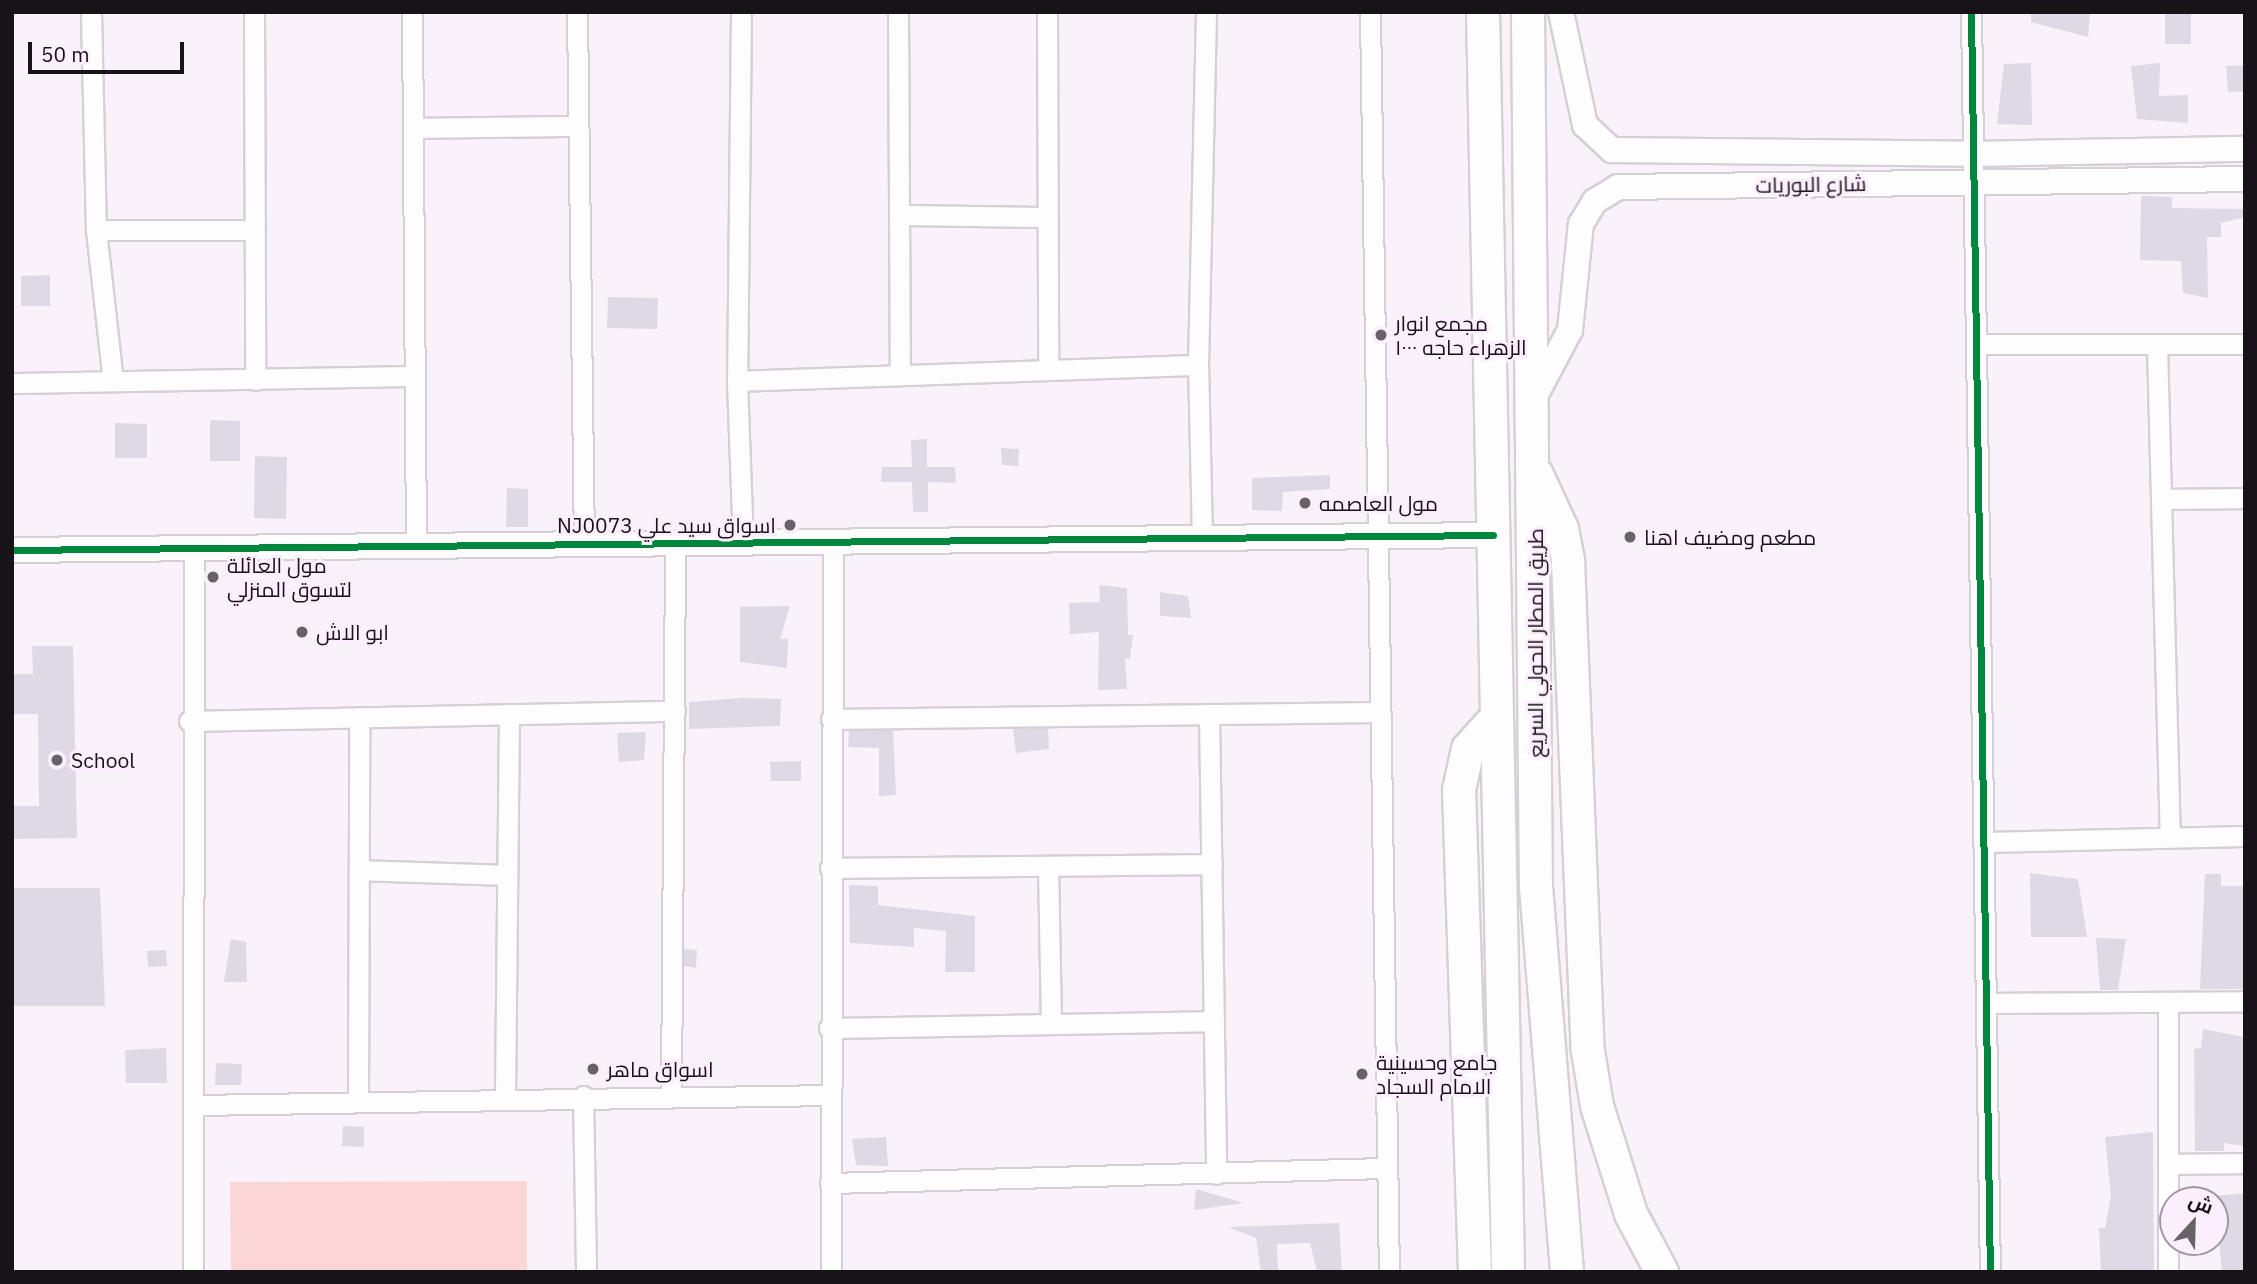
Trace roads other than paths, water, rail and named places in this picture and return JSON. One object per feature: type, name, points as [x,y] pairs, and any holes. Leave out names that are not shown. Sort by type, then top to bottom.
[{"type":"highway","name":"طريق المطار الحولي السريع","points":[[1483,12],[1508,1272]]},
{"type":"highway","name":"طريق المطار الحولي السريع","points":[[1528,12],[1536,886],[1567,1272]]},
{"type":"highway","points":[[1534,469],[1551,498],[1568,561],[1588,1051],[1597,1106],[1631,1214],[1662,1272]]},
{"type":"highway","points":[[1475,1272],[1460,776],[1468,749],[1496,718]]},
{"type":"street","points":[[92,12],[96,230],[113,381]]},
{"type":"street","points":[[254,12],[255,380]]},
{"type":"street","points":[[412,12],[416,547]]},
{"type":"street","points":[[576,12],[584,545]]},
{"type":"street","points":[[741,12],[737,381],[743,543]]},
{"type":"street","points":[[898,12],[900,375]]},
{"type":"street","points":[[1047,12],[1048,369]]},
{"type":"street","points":[[1202,538],[1198,365],[1206,12]]},
{"type":"street","points":[[1370,12],[1389,1272]]},
{"type":"street","name":"شارع البوريات","points":[[1561,12],[1585,125],[1612,150],[1973,155],[2245,149]]},
{"type":"street","points":[[1971,12],[1990,1272]]},
{"type":"street","points":[[412,128],[578,125]]},
{"type":"street","name":"شارع البوريات","points":[[1533,400],[1570,330],[1581,224],[1606,192],[1632,186],[2245,179]]},
{"type":"street","points":[[899,215],[1047,217]]},
{"type":"street","points":[[96,230],[253,230]]},
{"type":"street","points":[[1976,345],[2245,344]]},
{"type":"street","points":[[2157,346],[2164,499],[2170,836]]},
{"type":"street","points":[[737,381],[1198,365]]},
{"type":"street","points":[[12,383],[415,376]]},
{"type":"street","points":[[2164,499],[2245,498]]},
{"type":"street","points":[[12,550],[1493,535]]},
{"type":"street","points":[[831,1272],[829,1028],[833,542]]},
{"type":"street","points":[[671,1096],[676,544]]},
{"type":"street","points":[[193,1272],[195,1105],[189,721],[194,549]]},
{"type":"street","points":[[189,721],[676,711]]},
{"type":"street","points":[[831,719],[1379,712]]},
{"type":"street","points":[[505,1097],[509,714]]},
{"type":"street","points":[[1209,714],[1216,1174]]},
{"type":"street","points":[[358,1098],[359,717]]},
{"type":"street","points":[[1984,842],[2245,836]]},
{"type":"street","points":[[830,868],[1212,864]]},
{"type":"street","points":[[1048,866],[1051,1024]]},
{"type":"street","points":[[359,870],[507,876]]},
{"type":"street","points":[[1986,1003],[2245,1001]]},
{"type":"street","points":[[2168,1003],[2168,1272]]},
{"type":"street","points":[[829,1028],[1214,1021]]},
{"type":"street","points":[[583,1096],[586,1272]]},
{"type":"street","points":[[195,1105],[358,1098],[829,1096]]},
{"type":"street","points":[[2168,1164],[2245,1163]]},
{"type":"street","points":[[830,1182],[1386,1168]]},
{"type":"place","name":"مجمع انوار الزهراء حاجه ١٠٠٠","points":[[1381,335]]},
{"type":"place","name":"مول العاصمه","points":[[1305,503]]},
{"type":"place","name":"NJ0073 اسواق سيد علي","points":[[790,525]]},
{"type":"place","name":"مطعم ومضيف اهنا","points":[[1630,537]]},
{"type":"place","name":"مول العائلة لتسوق المنزلي","points":[[213,577]]},
{"type":"place","name":"ابو الاش","points":[[302,632]]},
{"type":"place","name":"School","points":[[57,760]]},
{"type":"place","name":"اسواق ماهر","points":[[593,1069]]},
{"type":"place","name":"جامع وحسينية الامام السجاد","points":[[1362,1074]]}]
